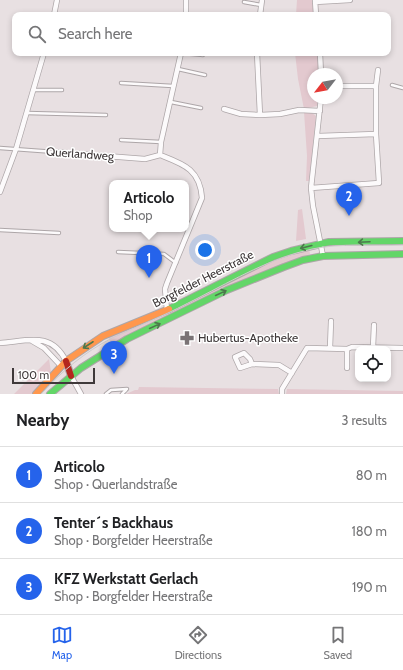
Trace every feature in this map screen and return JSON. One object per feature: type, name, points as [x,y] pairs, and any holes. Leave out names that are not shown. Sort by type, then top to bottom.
[{"type":"main road","name":"Borgfelder Heerstraße","points":[[36,394],[66,361],[103,336],[142,322],[273,257],[329,242],[403,241]]},
{"type":"main road","name":"Borgfelder Heerstraße","points":[[50,394],[70,376],[93,359],[124,341],[207,300],[284,267],[303,260],[323,256],[403,254]]},
{"type":"main road","points":[[66,361],[70,376]]},
{"type":"main road","points":[[61,366],[70,376]]},
{"type":"street","points":[[55,12],[57,0]]},
{"type":"street","points":[[186,0],[186,12]]},
{"type":"street","points":[[316,12],[315,1],[350,0]]},
{"type":"street","points":[[260,12],[261,2]]},
{"type":"street","points":[[0,192],[16,149],[43,56]]},
{"type":"street","points":[[181,56],[161,142],[160,155],[184,165],[194,174],[201,190],[202,198],[189,230]]},
{"type":"street","points":[[257,56],[260,115]]},
{"type":"street","points":[[320,56],[321,68]]},
{"type":"street","points":[[312,188],[379,183],[376,134],[376,86],[378,70]]},
{"type":"street","points":[[343,86],[376,86]]},
{"type":"street","points":[[321,104],[312,200],[323,256]]},
{"type":"street","points":[[224,109],[241,114],[260,115],[280,114],[299,110],[320,111]]},
{"type":"street","points":[[318,136],[376,134]]},
{"type":"street","name":"Querlandweg","points":[[55,152],[145,159],[160,155]]},
{"type":"street","points":[[167,310],[165,289],[188,232]]},
{"type":"street","points":[[330,348],[331,321]]},
{"type":"street","points":[[373,346],[374,325]]},
{"type":"street","points":[[0,343],[44,340],[51,343],[62,353],[66,361]]},
{"type":"street","points":[[30,341],[44,348],[61,366]]},
{"type":"street","points":[[282,394],[282,389],[307,348],[347,349],[355,347]]},
{"type":"street","points":[[391,348],[401,348],[403,353]]},
{"type":"street","points":[[347,349],[347,368]]},
{"type":"street","points":[[252,364],[279,365],[292,373]]},
{"type":"street","points":[[70,376],[82,394]]},
{"type":"lane","points":[[244,2],[261,2]]},
{"type":"lane","points":[[178,69],[205,75]]},
{"type":"lane","points":[[121,83],[174,86]]},
{"type":"lane","points":[[392,85],[403,88]]},
{"type":"lane","points":[[33,90],[62,90]]},
{"type":"lane","points":[[171,102],[201,108]]},
{"type":"lane","points":[[26,113],[106,115]]},
{"type":"lane","points":[[121,140],[161,142]]},
{"type":"lane","name":"Querlandweg","points":[[0,148],[55,152]]},
{"type":"lane","points":[[0,230],[59,233]]},
{"type":"lane","points":[[118,252],[164,254],[176,263]]},
{"type":"lane","points":[[106,394],[111,390],[127,390],[122,394]]},
{"type":"shaded area","points":[[297,0],[312,0],[314,12],[296,12]]},
{"type":"shaded area","points":[[295,56],[318,56],[318,68],[307,68],[307,104],[317,104],[317,106],[304,109]]},
{"type":"shaded area","points":[[304,112],[312,113],[316,116],[309,181],[306,181],[307,156]]},
{"type":"shaded area","points":[[302,209],[306,239],[296,241],[298,210]]},
{"type":"shaded area","points":[[309,248],[310,254],[287,263],[128,336],[112,345],[108,337],[140,324],[269,260]]},
{"type":"shaded area","points":[[49,359],[51,372],[31,394],[14,394]]},
{"type":"shaded area","points":[[139,387],[278,389],[279,394],[126,394],[138,390]]},
{"type":"shaded area","points":[[287,389],[403,391],[403,394],[286,394]]},
{"type":"tram line","points":[[41,394],[74,363],[102,343],[172,311],[268,263],[297,253],[323,247],[346,245],[403,245]]},
{"type":"traffic: fast","points":[[169,309],[273,257],[291,251],[329,242],[403,241]]},
{"type":"traffic: fast","points":[[50,394],[81,368],[127,339],[227,290],[284,267],[303,260],[323,256],[403,254]]},
{"type":"traffic: slow","points":[[36,394],[66,361],[103,336],[169,309]]},
{"type":"traffic: jam","points":[[66,361],[71,376]]},
{"type":"place","name":"Tenter´s Backhaus","points":[[349,216]]},
{"type":"place","name":"Articolo","points":[[149,278]]},
{"type":"place","name":"Hubertus-Apotheke","points":[[187,338]]},
{"type":"place","name":"KFZ Werkstatt Gerlach","points":[[114,374]]}]
